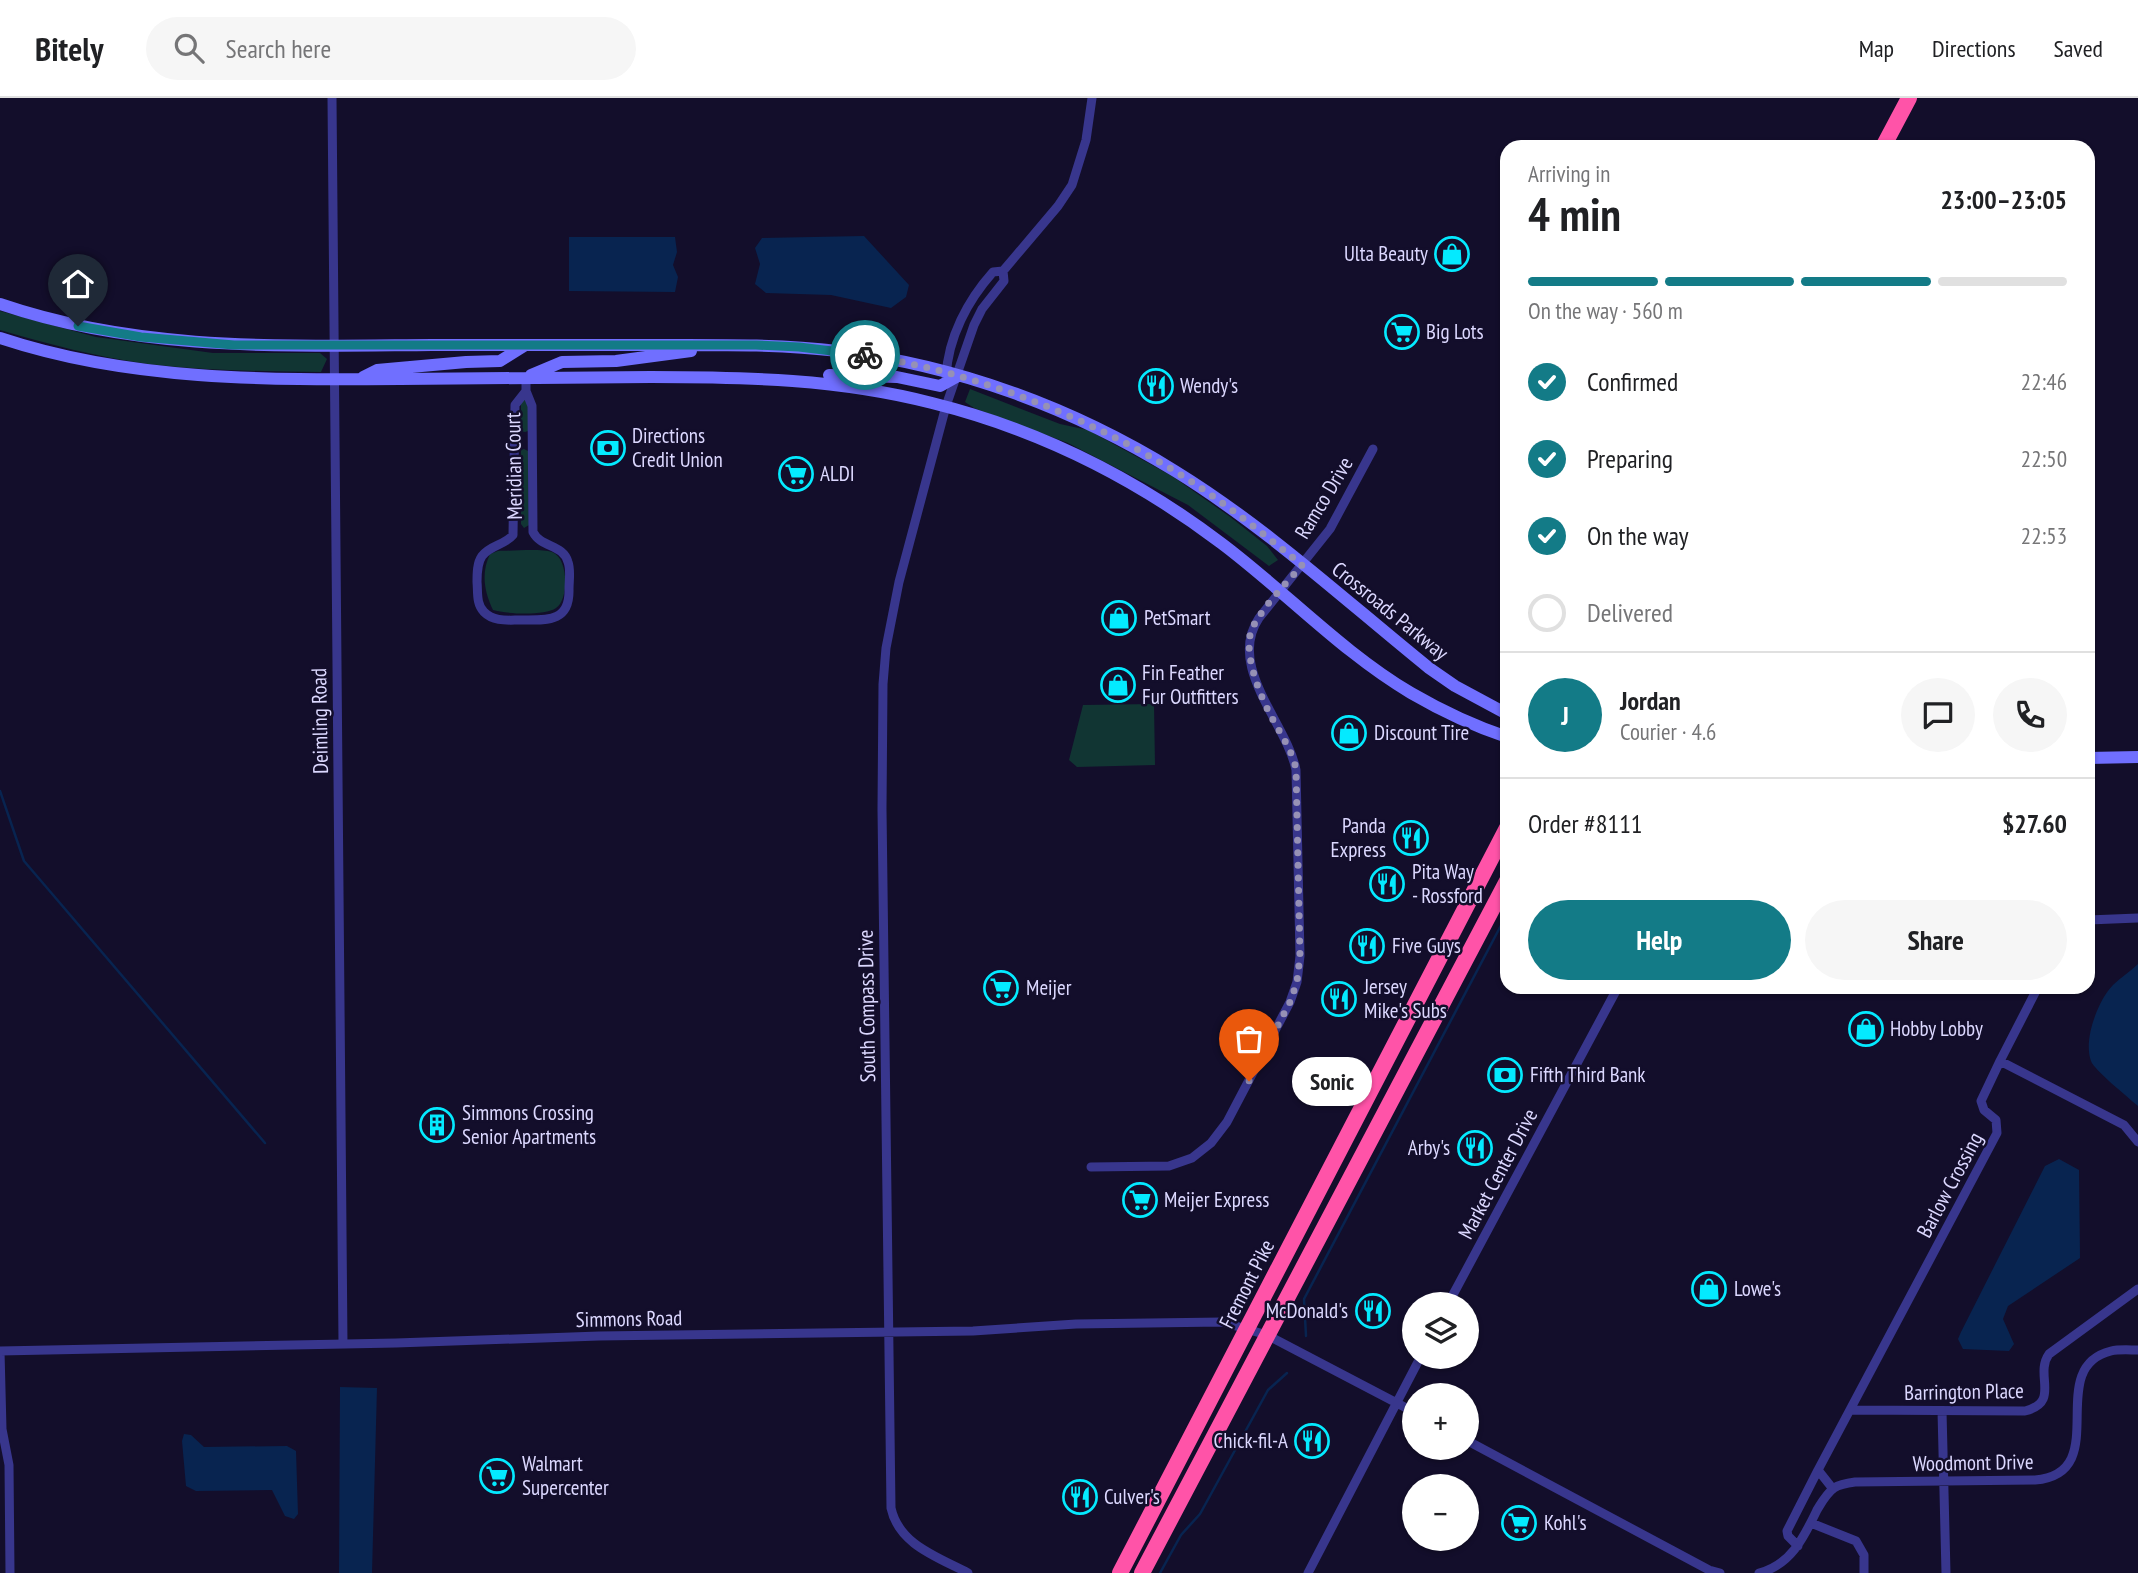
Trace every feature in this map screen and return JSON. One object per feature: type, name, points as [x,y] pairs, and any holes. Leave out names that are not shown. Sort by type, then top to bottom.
[{"type":"highway","points":[[1888,140],[1909,98]]},
{"type":"highway","name":"Fremont Pike","points":[[1142,1573],[1367,1099],[1500,842]]},
{"type":"highway","name":"Fremont Pike","points":[[1123,1567],[1500,894]]},
{"type":"street","name":"Deimling Road","points":[[332,98],[343,1344]]},
{"type":"street","name":"South Compass Drive","points":[[950,377],[982,309],[1003,281],[1003,271],[1058,206],[1072,185],[1086,140],[1092,98]]},
{"type":"street","name":"South Compass Drive","points":[[968,1573],[917,1546],[901,1532],[892,1515],[883,977],[883,684],[892,615],[946,406],[960,321],[978,289],[993,272],[1003,271]]},
{"type":"street","name":"Crossroads Parkway","points":[[0,304],[57,321],[141,337],[234,345],[777,346],[841,351],[891,359],[1054,409],[1132,446],[1211,495],[1429,668],[1455,686],[1500,709]]},
{"type":"street","points":[[0,338],[50,352],[134,369],[213,376],[360,379],[766,378],[824,375],[897,377],[940,386],[950,377]]},
{"type":"street","points":[[360,379],[377,370],[500,361],[525,345]]},
{"type":"street","points":[[526,377],[562,362],[616,361],[687,352],[708,345]]},
{"type":"street","name":"Meridian Court","points":[[526,377],[526,391],[532,406],[533,532],[540,541],[563,554],[569,565],[569,597],[566,607],[559,616],[548,620],[494,618],[482,610],[478,600],[477,571],[482,556],[493,547],[509,541],[515,528],[515,405],[526,391]]},
{"type":"street","points":[[766,378],[844,385],[946,406],[1046,442],[1122,478],[1195,523],[1362,658],[1409,692],[1462,720],[1500,734]]},
{"type":"street","points":[[515,442],[532,442]]},
{"type":"street","name":"Ramco Drive","points":[[1091,1167],[1169,1166],[1192,1158],[1211,1143],[1227,1122],[1295,991],[1300,956],[1296,769],[1255,675],[1249,650],[1252,628],[1330,529],[1373,449]]},
{"type":"street","points":[[2095,758],[2138,757]]},
{"type":"street","points":[[2095,919],[2138,918]]},
{"type":"street","name":"Market Center Drive","points":[[1454,1292],[1614,994]]},
{"type":"street","points":[[2034,994],[2000,1060],[2124,1125],[2138,1142]]},
{"type":"street","name":"Barlow Crossing","points":[[1798,1546],[1788,1536],[1787,1531],[1997,1133],[1996,1120],[1984,1110],[1981,1101],[2000,1060]]},
{"type":"street","name":"Barrington Place","points":[[1850,1410],[2025,1411],[2034,1408],[2044,1397],[2045,1366],[2049,1354],[2138,1289]]},
{"type":"street","name":"Simmons Road","points":[[0,1351],[599,1336],[888,1332],[1157,1322],[1222,1322],[1257,1331]]},
{"type":"street","points":[[1257,1331],[1402,1405]]},
{"type":"street","name":"Woodmont Drive","points":[[1833,1489],[1855,1482],[2043,1480],[2067,1465],[2076,1448],[2077,1387],[2084,1370],[2092,1361],[2111,1350],[2138,1350]]},
{"type":"street","points":[[0,1351],[2,1429],[9,1465],[10,1573]]},
{"type":"street","points":[[1308,1573],[1413,1369]]},
{"type":"street","points":[[1942,1411],[1946,1573]]},
{"type":"street","points":[[1479,1447],[1709,1570],[1720,1573]]},
{"type":"street","points":[[1759,1573],[1785,1560],[1798,1546],[1826,1494],[1833,1489],[1818,1470]]},
{"type":"street","points":[[1811,1522],[1856,1541],[1864,1555],[1864,1573]]},
{"type":"street","points":[[1111,1573],[1123,1567]]},
{"type":"green space","points":[[0,311],[96,337],[213,353],[320,353],[327,359],[321,372],[148,364],[73,350],[0,330]]},
{"type":"green space","points":[[970,389],[1060,424],[1088,430],[1172,476],[1267,546],[1278,560],[1269,566],[1188,505],[1068,443],[974,408],[965,402]]},
{"type":"green space","points":[[528,398],[528,431],[525,432],[521,431],[521,400]]},
{"type":"green space","points":[[521,450],[528,451],[529,525],[524,528],[521,524]]},
{"type":"green space","points":[[540,550],[558,556],[565,579],[560,604],[551,611],[535,613],[493,610],[487,596],[485,575],[490,554],[498,551]]},
{"type":"green space","points":[[1154,704],[1155,765],[1077,767],[1069,760],[1083,705]]},
{"type":"water","points":[[864,236],[909,285],[906,297],[891,308],[831,295],[766,293],[755,284],[760,264],[755,248],[762,238]]},
{"type":"water","points":[[569,237],[675,237],[677,252],[673,265],[678,277],[675,292],[569,291]]},
{"type":"water","points":[[2138,964],[2138,1106],[2094,1065],[2089,1052],[2089,1042],[2093,1021],[2107,992]]},
{"type":"water","points":[[2059,1159],[2079,1170],[2080,1258],[2008,1306],[2003,1319],[2014,1344],[2009,1351],[1963,1349],[1958,1339],[1961,1332],[2045,1166]]},
{"type":"water","points":[[340,1387],[377,1388],[372,1573],[339,1573]]},
{"type":"water","points":[[184,1434],[191,1435],[204,1447],[287,1446],[296,1451],[298,1514],[294,1519],[285,1516],[272,1490],[196,1491],[186,1486],[182,1441]]},
{"type":"waterway","points":[[0,791],[24,861],[265,1143]]},
{"type":"waterway","points":[[1306,1336],[1304,1299],[1500,927]]},
{"type":"waterway","points":[[1160,1573],[1181,1535],[1200,1514],[1268,1390],[1287,1373]]},
{"type":"way so far","points":[[865,355],[974,380],[1094,426],[1153,458],[1211,495],[1302,565],[1259,618],[1252,628],[1250,639],[1249,650],[1255,675],[1269,712],[1295,762],[1300,956],[1295,991],[1249,1081]]},
{"type":"place","name":"Ulta Beauty","points":[[1452,254]]},
{"type":"place","name":"Big Lots","points":[[1402,332]]},
{"type":"place","name":"Wendy's","points":[[1156,386]]},
{"type":"place","name":"Directions Credit Union","points":[[608,448]]},
{"type":"place","name":"ALDI","points":[[796,474]]},
{"type":"place","name":"PetSmart","points":[[1119,618]]},
{"type":"place","name":"Fin Feather Fur Outfitters","points":[[1118,685]]},
{"type":"place","name":"Discount Tire","points":[[1349,733]]},
{"type":"place","name":"Panda Express","points":[[1411,838]]},
{"type":"place","name":"Pita Way - Rossford","points":[[1387,884]]},
{"type":"place","name":"Five Guys","points":[[1367,946]]},
{"type":"place","name":"Meijer","points":[[1001,988]]},
{"type":"place","name":"Jersey Mike's Subs","points":[[1339,999]]},
{"type":"place","name":"Hobby Lobby","points":[[1866,1029]]},
{"type":"place","name":"Fifth Third Bank","points":[[1505,1075]]},
{"type":"place","name":"Sonic","points":[[1249,1081]]},
{"type":"place","name":"Simmons Crossing Senior Apartments","points":[[437,1125]]},
{"type":"place","name":"Arby's","points":[[1475,1148]]},
{"type":"place","name":"Meijer Express","points":[[1140,1200]]},
{"type":"place","name":"Lowe's","points":[[1709,1289]]},
{"type":"place","name":"McDonald's","points":[[1373,1311]]},
{"type":"place","name":"Chick-fil-A","points":[[1312,1441]]},
{"type":"place","name":"Walmart Supercenter","points":[[497,1476]]},
{"type":"place","name":"Culver's","points":[[1080,1497]]},
{"type":"place","name":"Kohl's","points":[[1519,1523]]},
{"type":"route","points":[[78,326],[141,337],[234,345],[756,345],[865,355]]}]
